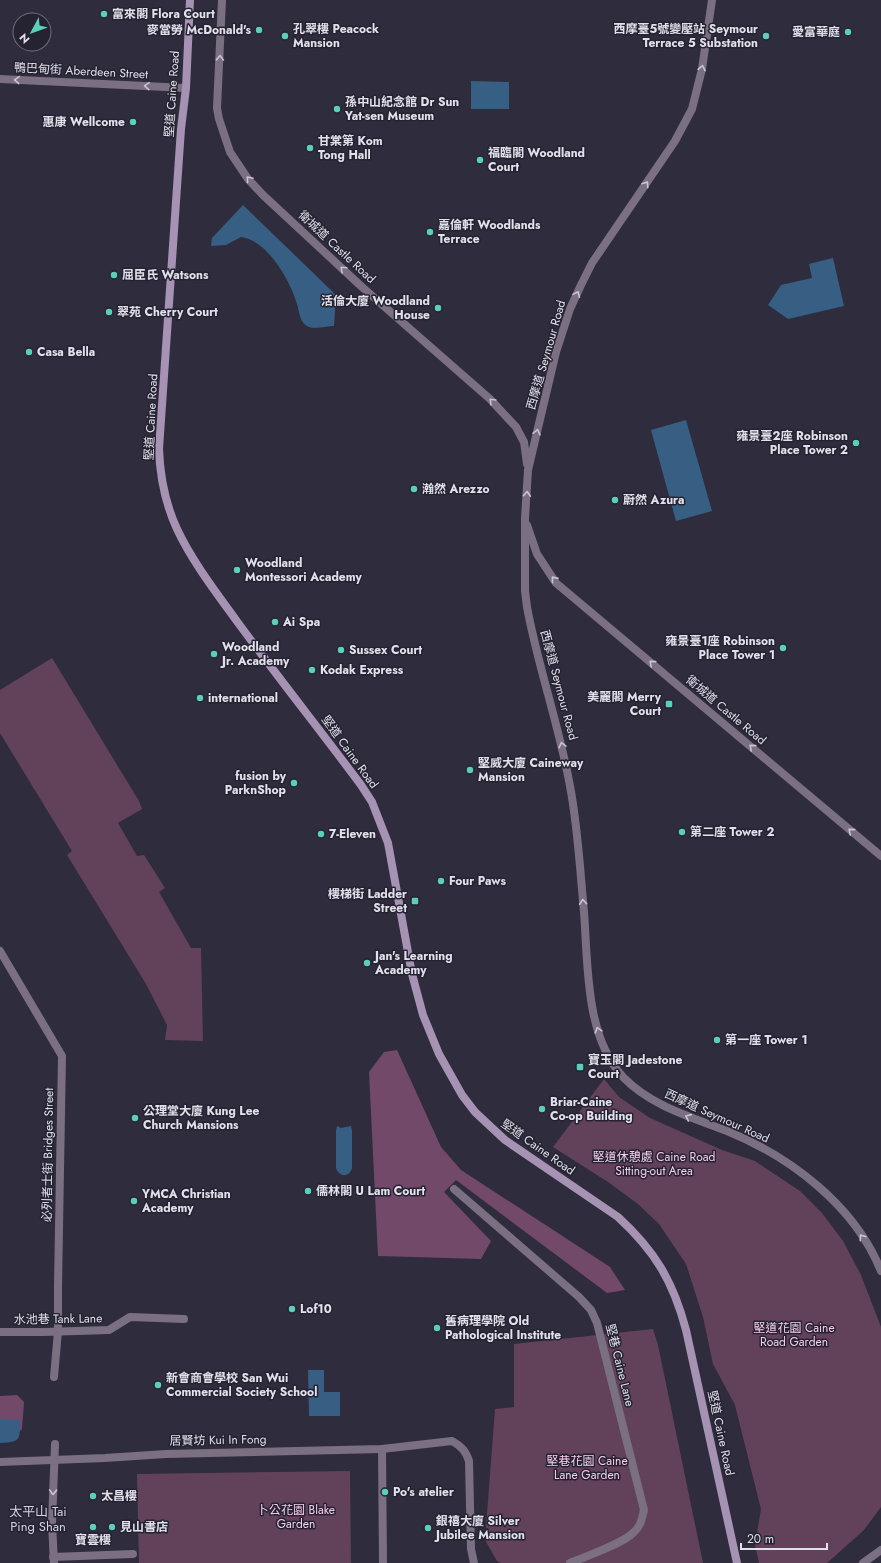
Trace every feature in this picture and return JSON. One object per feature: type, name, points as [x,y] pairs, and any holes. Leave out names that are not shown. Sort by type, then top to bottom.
[{"type":"main road","name":"堅道 Caine Road","points":[[190,0],[186,88],[181,128],[160,449],[162,484],[177,528],[199,568],[278,678],[361,785],[372,802],[388,843],[412,974],[423,1015],[439,1054],[462,1095],[475,1112],[505,1140],[618,1217],[634,1231],[662,1268],[680,1309],[686,1330],[737,1563]]},
{"type":"street","name":"衛城道 Castle Road","points":[[222,0],[218,108],[224,137],[234,160],[248,179],[263,195],[362,287],[495,404],[516,427],[524,442],[528,470]]},
{"type":"street","name":"西摩道 Seymour Road","points":[[712,0],[702,69],[692,109],[676,141],[592,263],[580,285],[570,309],[556,352],[528,470],[525,518],[525,591],[527,607],[563,747],[571,788],[579,848],[592,1009],[597,1029],[611,1061],[622,1076],[651,1099],[695,1120],[732,1133],[763,1148],[813,1182],[826,1194],[857,1229],[869,1246],[881,1271]]},
{"type":"street","name":"鴨巴甸街 Aberdeen Street","points":[[0,79],[186,88]]},
{"type":"street","name":"衛城道 Castle Road","points":[[525,518],[537,554],[556,583],[881,856]]},
{"type":"street","name":"必列者士街 Bridges Street","points":[[0,951],[62,1056],[58,1331],[54,1377]]},
{"type":"street","name":"堅巷 Caine Lane","points":[[454,1189],[579,1297],[590,1310],[597,1323],[644,1510],[642,1522],[635,1532],[626,1539],[570,1563]]},
{"type":"street","name":"水池巷 Tank Lane","points":[[0,1332],[109,1330],[130,1317],[184,1319]]},
{"type":"street","points":[[382,1563],[382,1449],[452,1441],[460,1445],[466,1452],[469,1461],[471,1549],[474,1563]]},
{"type":"street","points":[[55,1444],[52,1523],[53,1560],[133,1554]]},
{"type":"street","name":"居賢坊 Kui In Fong","points":[[0,1462],[166,1454],[382,1449]]},
{"type":"street","points":[[862,1563],[881,1550]]},
{"type":"green space","points":[[52,658],[139,801],[142,809],[118,823],[137,856],[144,855],[165,888],[159,892],[191,948],[201,948],[203,1041],[165,1040],[167,1025],[146,984],[67,855],[72,851],[0,733],[0,690]]},
{"type":"green space","name":"堅道花園 Caine Road Garden","points":[[604,1079],[619,1097],[650,1118],[722,1150],[755,1161],[800,1191],[822,1213],[843,1241],[861,1275],[881,1327],[881,1507],[864,1530],[827,1563],[759,1563],[755,1545],[761,1509],[735,1405],[713,1364],[703,1317],[686,1264],[659,1224],[638,1204],[608,1182],[553,1147]]},
{"type":"green space","name":"堅巷花園 Caine Lane Garden","points":[[653,1329],[658,1345],[703,1563],[500,1563],[497,1561],[485,1540],[495,1409],[514,1407],[514,1344]]},
{"type":"green space","name":"卜公花園 Blake Garden","points":[[350,1471],[351,1563],[139,1563],[137,1474]]},
{"type":"shaded area","points":[[397,1050],[441,1147],[461,1170],[610,1267],[625,1290],[607,1293],[456,1180],[444,1192],[491,1241],[481,1259],[378,1256],[369,1072],[384,1052]]},
{"type":"shaded area","points":[[17,1395],[24,1402],[22,1429],[10,1440],[0,1440],[0,1396]]},
{"type":"water","points":[[471,81],[509,82],[509,109],[471,109]]},
{"type":"water","points":[[243,205],[336,295],[334,326],[313,328],[304,324],[288,282],[276,262],[260,245],[241,237],[226,245],[211,246],[212,238]]},
{"type":"water","points":[[833,258],[844,306],[788,319],[768,305],[781,285],[812,278],[809,264]]},
{"type":"water","points":[[686,420],[712,511],[676,521],[651,430]]},
{"type":"water","points":[[337,1126],[341,1128],[351,1126],[352,1131],[352,1168],[346,1175],[339,1173],[336,1168]]},
{"type":"water","points":[[308,1370],[324,1370],[324,1392],[340,1392],[340,1416],[309,1416]]},
{"type":"water","points":[[0,1419],[20,1420],[20,1432],[16,1441],[0,1443]]},
{"type":"place","name":"富來閣 Flora Court","points":[[104,14]]},
{"type":"place","name":"麥當勞 McDonald's","points":[[259,30]]},
{"type":"place","name":"愛富華庭","points":[[848,32]]},
{"type":"place","name":"孔翠樓 Peacock Mansion","points":[[285,36]]},
{"type":"place","name":"西摩臺5號變壓站 Seymour Terrace 5 Substation","points":[[766,36]]},
{"type":"place","name":"孫中山紀念館 Dr Sun Yat-sen Museum","points":[[337,109]]},
{"type":"place","name":"惠康 Wellcome","points":[[133,122]]},
{"type":"place","name":"甘棠第 Kom Tong Hall","points":[[310,148]]},
{"type":"place","name":"福臨閣 Woodland Court","points":[[480,160]]},
{"type":"place","name":"嘉倫軒 Woodlands Terrace","points":[[430,232]]},
{"type":"place","name":"屈臣氏 Watsons","points":[[114,275]]},
{"type":"place","name":"活倫大廈 Woodland House","points":[[438,308]]},
{"type":"place","name":"翠苑 Cherry Court","points":[[109,312]]},
{"type":"place","name":"Casa Bella","points":[[29,352]]},
{"type":"place","name":"雍景臺2座 Robinson Place Tower 2","points":[[856,443]]},
{"type":"place","name":"瀚然 Arezzo","points":[[414,489]]},
{"type":"place","name":"蔚然 Azura","points":[[615,500]]},
{"type":"place","name":"Woodland Montessori Academy","points":[[237,570]]},
{"type":"place","name":"Ai Spa","points":[[275,622]]},
{"type":"place","name":"雍景臺1座 Robinson Place Tower 1","points":[[783,648]]},
{"type":"place","name":"Sussex Court","points":[[341,650]]},
{"type":"place","name":"Woodland Jr. Academy","points":[[214,654]]},
{"type":"place","name":"Kodak Express","points":[[312,670]]},
{"type":"place","name":"international","points":[[200,698]]},
{"type":"place","name":"美麗閣 Merry Court","points":[[669,704]]},
{"type":"place","name":"堅威大廈 Caineway Mansion","points":[[470,770]]},
{"type":"place","name":"fusion by ParknShop","points":[[294,783]]},
{"type":"place","name":"第二座 Tower 2","points":[[682,832]]},
{"type":"place","name":"7-Eleven","points":[[321,834]]},
{"type":"place","name":"Four Paws","points":[[441,881]]},
{"type":"place","name":"樓梯街 Ladder Street","points":[[415,901]]},
{"type":"place","name":"Jan's Learning Academy","points":[[367,963]]},
{"type":"place","name":"第一座 Tower 1","points":[[717,1040]]},
{"type":"place","name":"寶玉閣 Jadestone Court","points":[[580,1067]]},
{"type":"place","name":"Briar-Caine Co-op Building","points":[[542,1109]]},
{"type":"place","name":"公理堂大廈 Kung Lee Church Mansions","points":[[135,1118]]},
{"type":"place","name":"儒林閣 U Lam Court","points":[[308,1191]]},
{"type":"place","name":"YMCA Christian Academy","points":[[134,1201]]},
{"type":"place","name":"Lof10","points":[[292,1309]]},
{"type":"place","name":"舊病理學院 Old Pathological Institute","points":[[437,1328]]},
{"type":"place","name":"新會商會學校 San Wui Commercial Society School","points":[[158,1385]]},
{"type":"place","name":"Po's atelier","points":[[385,1492]]},
{"type":"place","name":"太昌樓","points":[[93,1496]]},
{"type":"place","name":"寶雲樓","points":[[93,1527]]},
{"type":"place","name":"見山書店","points":[[112,1527]]},
{"type":"place","name":"銀禧大廈 Silver Jubilee Mansion","points":[[428,1528]]},
{"type":"district","name":"太平山 Tai Ping Shan","points":[[38,1518]]},
{"type":"park label","name":"堅道休憩處 Caine Road Sitting-out Area","points":[[654,1164]]}]
